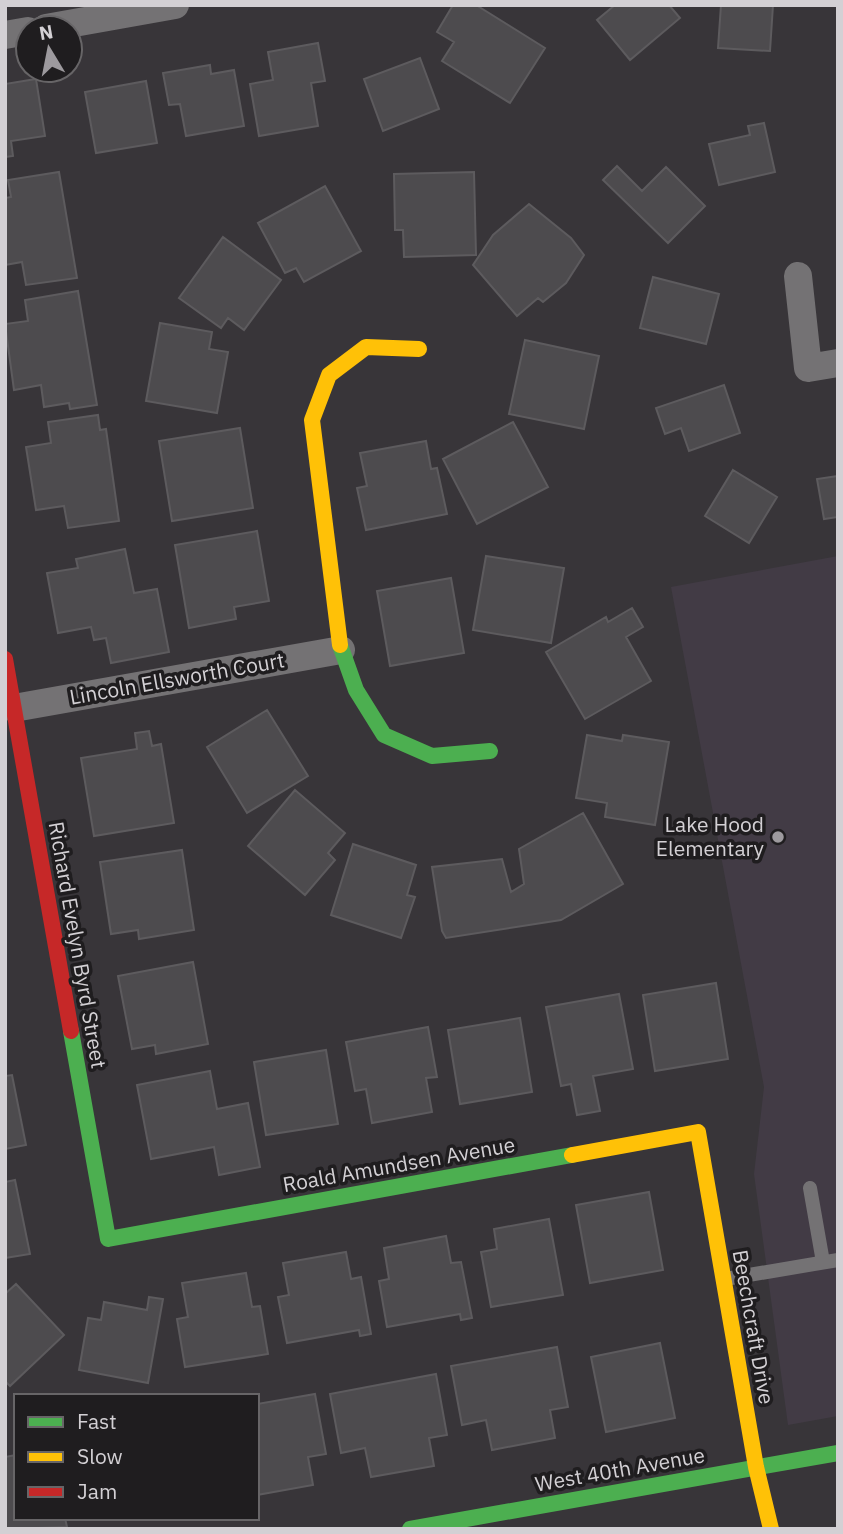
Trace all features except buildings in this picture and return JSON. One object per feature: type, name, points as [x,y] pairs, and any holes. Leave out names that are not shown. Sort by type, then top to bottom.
[{"type":"street","points":[[84,21],[176,5]]},
{"type":"street","points":[[798,276],[808,368],[838,363]]},
{"type":"street","points":[[419,349],[366,347],[329,375],[312,420],[341,650],[356,690],[384,735],[432,756],[490,751]]},
{"type":"street","name":"Lincoln Ellsworth Court","points":[[14,708],[341,650]]},
{"type":"street","name":"Richard Evelyn Byrd Street","points":[[5,659],[108,1239]]},
{"type":"street","name":"Roald Amundsen Avenue","points":[[108,1239],[698,1132]]},
{"type":"street","name":"Beechcraft Drive","points":[[698,1132],[756,1467],[771,1529]]},
{"type":"street","name":"West 40th Avenue","points":[[410,1529],[838,1453]]},
{"type":"lane","points":[[810,1188],[823,1262]]},
{"type":"lane","points":[[724,1279],[838,1259]]},
{"type":"shaded area","name":"Lake Hood Elementary","points":[[838,556],[838,1416],[788,1425],[754,1174],[764,1087],[671,587]]},
{"type":"traffic: fast","points":[[340,645],[356,690],[384,735],[432,756],[490,751]]},
{"type":"traffic: fast","points":[[71,1031],[108,1239],[572,1155]]},
{"type":"traffic: fast","points":[[410,1529],[838,1453]]},
{"type":"traffic: slow","points":[[340,645],[312,420],[329,375],[366,347],[419,349]]},
{"type":"traffic: slow","points":[[572,1155],[698,1132],[756,1467],[771,1529]]},
{"type":"traffic: jam","points":[[5,659],[71,1031]]},
{"type":"place","name":"Lake Hood Elementary","points":[[778,837]]}]
